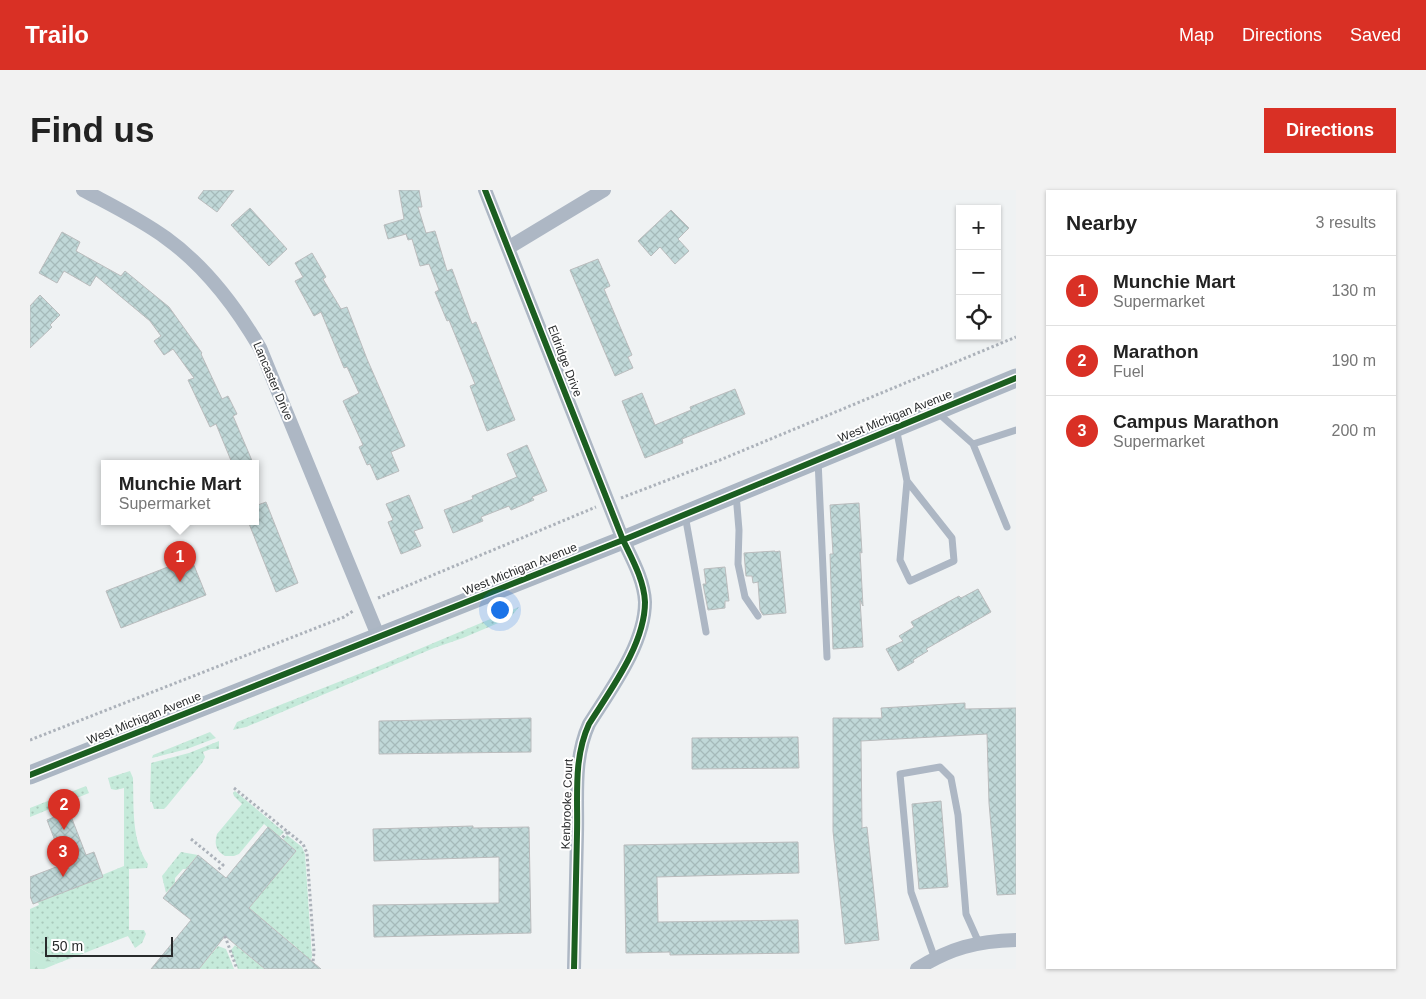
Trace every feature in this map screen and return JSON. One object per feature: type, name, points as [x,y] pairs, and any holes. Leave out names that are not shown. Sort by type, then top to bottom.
[{"type":"street","name":"Lancaster Drive","points":[[83,190],[167,238],[210,278],[245,322],[260,348],[379,638]]},
{"type":"street","name":"Eldridge Drive","points":[[485,190],[623,540]]},
{"type":"street","points":[[508,248],[604,190]]},
{"type":"street","name":"West Michigan Avenue","points":[[30,775],[623,540],[1016,378]]},
{"type":"street","name":"Kenbrooke Court","points":[[574,969],[578,759],[589,724],[631,656],[638,640],[644,613],[645,601],[641,582],[623,540]]},
{"type":"street","points":[[917,969],[948,951],[979,943],[1016,940]]},
{"type":"lane","points":[[936,411],[973,444],[1008,527]]},
{"type":"lane","points":[[896,427],[907,481],[900,560],[910,581],[954,561],[952,538],[907,481]]},
{"type":"lane","points":[[973,444],[1016,430]]},
{"type":"lane","points":[[818,460],[828,657]]},
{"type":"lane","points":[[736,494],[739,530],[738,564],[745,597],[758,616]]},
{"type":"lane","points":[[685,514],[706,632]]},
{"type":"lane","points":[[935,959],[912,892],[900,774],[940,767],[951,778],[958,815],[966,914],[979,943]]},
{"type":"path","points":[[30,740],[344,617],[365,603],[608,502],[729,456],[1016,337]]},
{"type":"path","points":[[234,788],[303,844],[307,854],[314,952],[312,962]]},
{"type":"path","points":[[281,839],[288,832]]},
{"type":"path","points":[[191,839],[223,865],[217,871]]},
{"type":"path","points":[[225,936],[236,969]]},
{"type":"green space","points":[[519,607],[510,618],[246,727],[233,730],[237,722],[374,668]]},
{"type":"green space","points":[[210,732],[216,738],[187,749],[152,758],[153,755]]},
{"type":"green space","points":[[219,741],[219,749],[203,752],[205,757],[202,763],[167,806],[164,809],[154,809],[152,802],[150,802],[151,763],[189,753]]},
{"type":"green space","points":[[130,771],[133,778],[136,834],[148,864],[147,868],[129,869],[129,930],[144,930],[146,934],[142,943],[135,948],[128,936],[56,964],[30,948],[30,909],[39,905],[38,902],[103,877],[102,875],[124,866],[124,788],[111,789],[108,778]]},
{"type":"green space","points":[[86,786],[89,793],[30,817],[30,808]]},
{"type":"green space","points":[[235,791],[284,832],[279,837],[264,824],[239,854],[225,856],[218,849],[216,838],[217,834],[242,804],[234,796],[233,793]]},
{"type":"green space","points":[[287,835],[302,847],[305,854],[312,957],[310,961],[249,908],[296,851],[283,840]]},
{"type":"green space","points":[[181,852],[198,855],[175,878],[175,883],[166,893],[162,876]]},
{"type":"green space","points":[[235,945],[265,969],[238,969],[231,950]]},
{"type":"green space","points":[[218,946],[226,949],[234,969],[199,969]]},
{"type":"green space","points":[[30,948],[56,964],[44,969],[30,969]]},
{"type":"building","points":[[204,190],[234,190],[217,212],[198,198]]},
{"type":"building","points":[[399,190],[419,190],[422,207],[418,207],[426,233],[435,231],[447,271],[452,269],[472,324],[476,322],[515,420],[487,431],[470,386],[475,384],[449,320],[447,321],[435,292],[439,290],[429,264],[420,266],[412,239],[408,240],[406,234],[388,239],[384,225],[404,219]]},
{"type":"building","points":[[250,208],[287,249],[269,266],[231,225]]},
{"type":"building","points":[[671,210],[689,228],[678,239],[689,251],[675,264],[660,247],[651,256],[638,241]]},
{"type":"building","points":[[62,232],[80,242],[76,251],[121,276],[125,271],[169,307],[202,353],[222,399],[228,396],[237,414],[233,416],[252,460],[231,460],[216,424],[210,427],[188,380],[194,378],[173,349],[164,355],[154,341],[161,336],[150,321],[96,276],[90,286],[64,271],[57,283],[39,273]]},
{"type":"building","points":[[312,253],[326,277],[323,279],[341,309],[347,307],[367,359],[405,446],[391,452],[399,471],[377,480],[370,464],[367,465],[359,447],[363,445],[343,401],[359,393],[347,367],[344,368],[321,312],[314,316],[295,281],[303,277],[295,263]]},
{"type":"building","points":[[598,259],[610,286],[604,289],[632,355],[628,357],[633,368],[615,376],[570,270]]},
{"type":"building","points":[[40,295],[60,315],[50,325],[52,327],[30,348],[30,306]]},
{"type":"building","points":[[735,389],[745,414],[682,439],[683,443],[645,458],[622,401],[642,393],[655,425],[691,410],[690,407]]},
{"type":"building","points":[[527,445],[547,491],[532,497],[534,500],[511,510],[509,506],[481,517],[483,521],[453,533],[444,510],[473,499],[472,496],[517,477],[507,454]]},
{"type":"building","points":[[409,495],[423,528],[414,531],[421,546],[401,554],[388,522],[393,520],[386,504]]},
{"type":"building","points":[[266,502],[298,583],[276,592],[250,525],[259,525],[259,505]]},
{"type":"building","points":[[859,503],[863,606],[860,600],[863,647],[833,649],[830,554],[833,554],[830,505]]},
{"type":"building","points":[[780,551],[786,613],[763,615],[760,610],[758,582],[753,583],[752,576],[746,576],[744,553]]},
{"type":"building","points":[[191,558],[206,595],[121,628],[106,591]]},
{"type":"building","points":[[725,567],[729,601],[725,601],[725,608],[708,610],[703,584],[706,584],[704,569]]},
{"type":"building","points":[[978,589],[991,612],[926,649],[928,651],[898,671],[886,649],[903,641],[899,636],[914,627],[911,622],[959,596],[961,598]]},
{"type":"building","points":[[965,703],[965,709],[1016,708],[1016,894],[997,895],[989,803],[987,734],[861,741],[862,828],[867,827],[879,940],[845,944],[833,831],[833,718],[882,718],[881,708]]},
{"type":"building","points":[[531,718],[531,752],[379,754],[379,721]]},
{"type":"building","points":[[798,737],[799,768],[692,769],[692,738]]},
{"type":"building","points":[[941,801],[948,887],[919,889],[912,804]]},
{"type":"building","points":[[69,811],[86,855],[94,852],[103,877],[33,904],[30,896],[30,877],[64,864],[47,820]]},
{"type":"building","points":[[473,826],[473,828],[529,827],[531,933],[374,937],[373,905],[499,903],[499,857],[374,861],[373,829]]},
{"type":"building","points":[[268,827],[296,851],[249,908],[321,969],[265,969],[225,936],[199,969],[151,969],[191,920],[163,898],[198,855],[226,878]]},
{"type":"building","points":[[798,842],[799,873],[657,877],[658,922],[798,920],[799,953],[670,955],[670,952],[626,953],[624,845]]},
{"type":"cycle path","points":[[485,190],[623,540],[637,570],[645,602],[643,618],[633,650],[589,724],[578,764],[574,969]]},
{"type":"cycle path","points":[[30,775],[623,540],[1016,378]]},
{"type":"place","name":"Munchie Mart","points":[[180,582]]},
{"type":"place","name":"Marathon","points":[[64,830]]},
{"type":"place","name":"Campus Marathon","points":[[63,877]]}]
